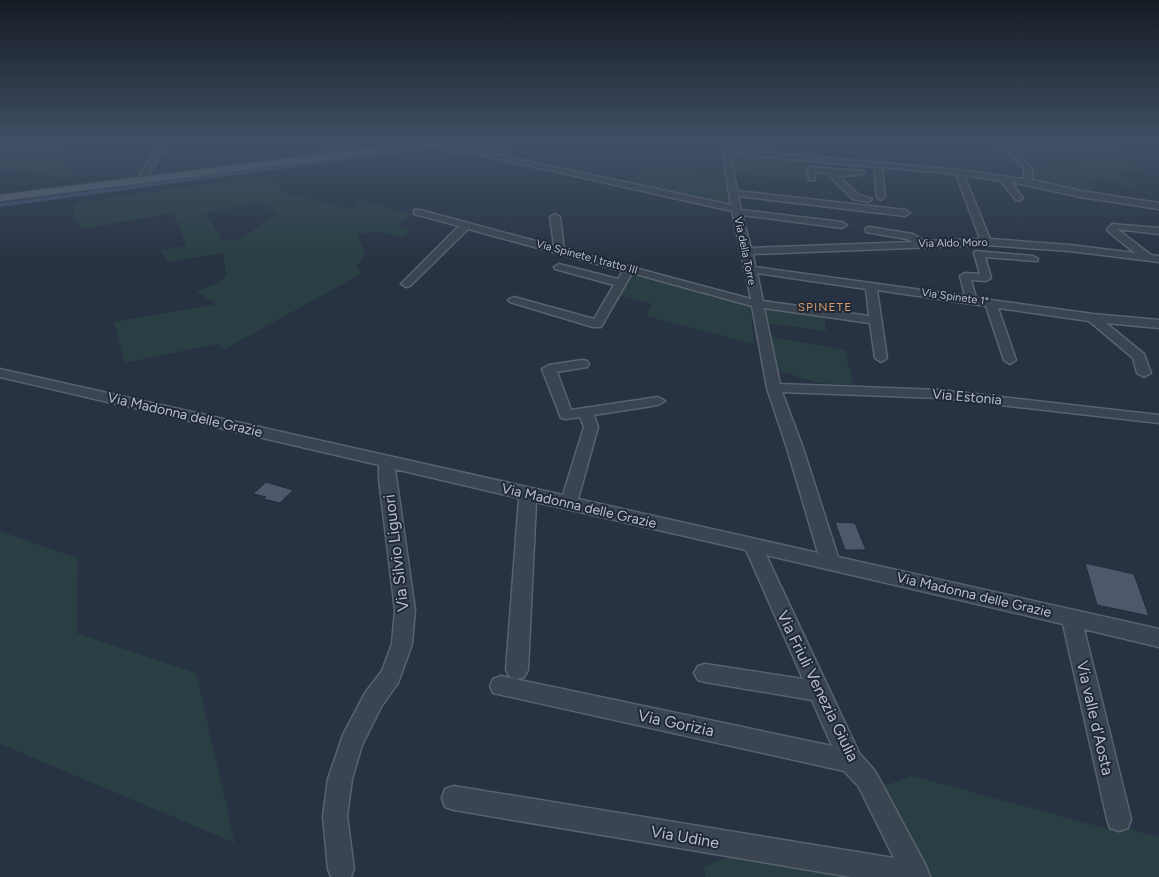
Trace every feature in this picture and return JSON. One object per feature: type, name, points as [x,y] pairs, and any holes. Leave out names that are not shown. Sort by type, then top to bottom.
[{"type":"main road","points":[[0,197],[117,183]]},
{"type":"street","name":"Via della Torre","points":[[613,183],[736,211],[747,251],[774,388],[795,448],[830,562]]},
{"type":"street","points":[[732,183],[736,211],[842,225]]},
{"type":"street","points":[[841,183],[856,197],[868,199]]},
{"type":"street","points":[[880,183],[881,197]]},
{"type":"street","points":[[963,183],[986,242]]},
{"type":"street","points":[[1007,183],[1019,198]]},
{"type":"street","points":[[1032,183],[1081,194],[1159,206]]},
{"type":"street","points":[[734,193],[905,213]]},
{"type":"street","points":[[1081,194],[1090,207]]},
{"type":"street","name":"Via Spinete I tratto III","points":[[417,212],[757,304],[875,320]]},
{"type":"street","points":[[555,216],[559,249]]},
{"type":"street","points":[[406,284],[465,226]]},
{"type":"street","points":[[1159,231],[1115,226],[1112,230],[1154,259],[1159,269]]},
{"type":"street","points":[[870,230],[910,236],[925,244]]},
{"type":"street","name":"Via Aldo Moro","points":[[747,251],[986,242],[1070,248],[1154,259]]},
{"type":"street","points":[[971,299],[966,276],[986,278],[979,253],[1033,259]]},
{"type":"street","points":[[559,267],[619,283]]},
{"type":"street","points":[[514,300],[597,324],[619,283],[629,269]]},
{"type":"street","name":"Via Spinete 1°","points":[[750,269],[971,299],[1093,318],[1159,324]]},
{"type":"street","points":[[871,286],[881,358]]},
{"type":"street","points":[[990,302],[1010,360]]},
{"type":"street","points":[[1093,318],[1139,357],[1144,374]]},
{"type":"street","points":[[582,364],[549,369],[566,415],[658,401]]},
{"type":"street","name":"Via Madonna delle Grazie","points":[[0,373],[1159,638]]},
{"type":"street","name":"Via Estonia","points":[[774,388],[940,394],[1159,419]]},
{"type":"street","points":[[569,503],[591,427],[586,412]]},
{"type":"street","name":"Via Silvio Liguori","points":[[341,869],[335,816],[340,779],[350,743],[373,700],[391,676],[402,644],[405,610],[387,479],[387,461]]},
{"type":"street","points":[[517,670],[528,494]]},
{"type":"street","name":"Via Friuli Venezia Giulia","points":[[752,545],[851,761],[867,779],[917,876]]},
{"type":"street","name":"Via valle d'Aosta","points":[[1071,618],[1119,819]]},
{"type":"street","points":[[705,673],[818,691]]},
{"type":"street","name":"Via Gorizia","points":[[501,686],[851,761]]},
{"type":"street","name":"Via Udine","points":[[454,798],[917,876]]},
{"type":"green space","points":[[219,183],[276,183],[288,195],[296,195],[352,210],[359,200],[412,214],[400,222],[398,226],[412,231],[400,237],[376,231],[358,234],[365,255],[356,267],[363,273],[223,350],[217,344],[124,363],[114,322],[216,304],[196,291],[221,282],[226,274],[223,253],[168,262],[160,250],[186,246],[174,213],[81,229],[74,215],[73,203]],"holes":[[[262,202],[275,214],[243,238],[222,241],[205,213]]]},
{"type":"green space","points":[[623,183],[727,183],[730,205]]},
{"type":"green space","points":[[1042,183],[1093,183],[1092,195]]},
{"type":"green space","points":[[1120,183],[1133,183],[1142,189],[1122,186]]},
{"type":"green space","points":[[630,272],[750,303],[754,344],[646,316],[652,304],[618,295]]},
{"type":"green space","points":[[761,307],[825,315],[826,331],[764,323]]},
{"type":"green space","points":[[768,336],[845,350],[853,385],[819,383],[773,369]]},
{"type":"green space","points":[[0,531],[78,558],[77,633],[196,673],[235,843],[0,744]]},
{"type":"green space","points":[[913,776],[1112,830],[1130,829],[1159,837],[1159,877],[928,877],[881,787]]},
{"type":"green space","points":[[739,854],[856,877],[705,877],[704,866]]},
{"type":"building","points":[[266,482],[293,490],[280,503],[263,499],[266,497],[253,494]]},
{"type":"building","points":[[835,522],[855,523],[866,550],[845,550]]},
{"type":"building","points":[[1085,563],[1134,574],[1149,616],[1097,605]]},
{"type":"waterway","points":[[0,205],[167,183]]},
{"type":"district","name":"SPINETE","points":[[825,307]]}]
